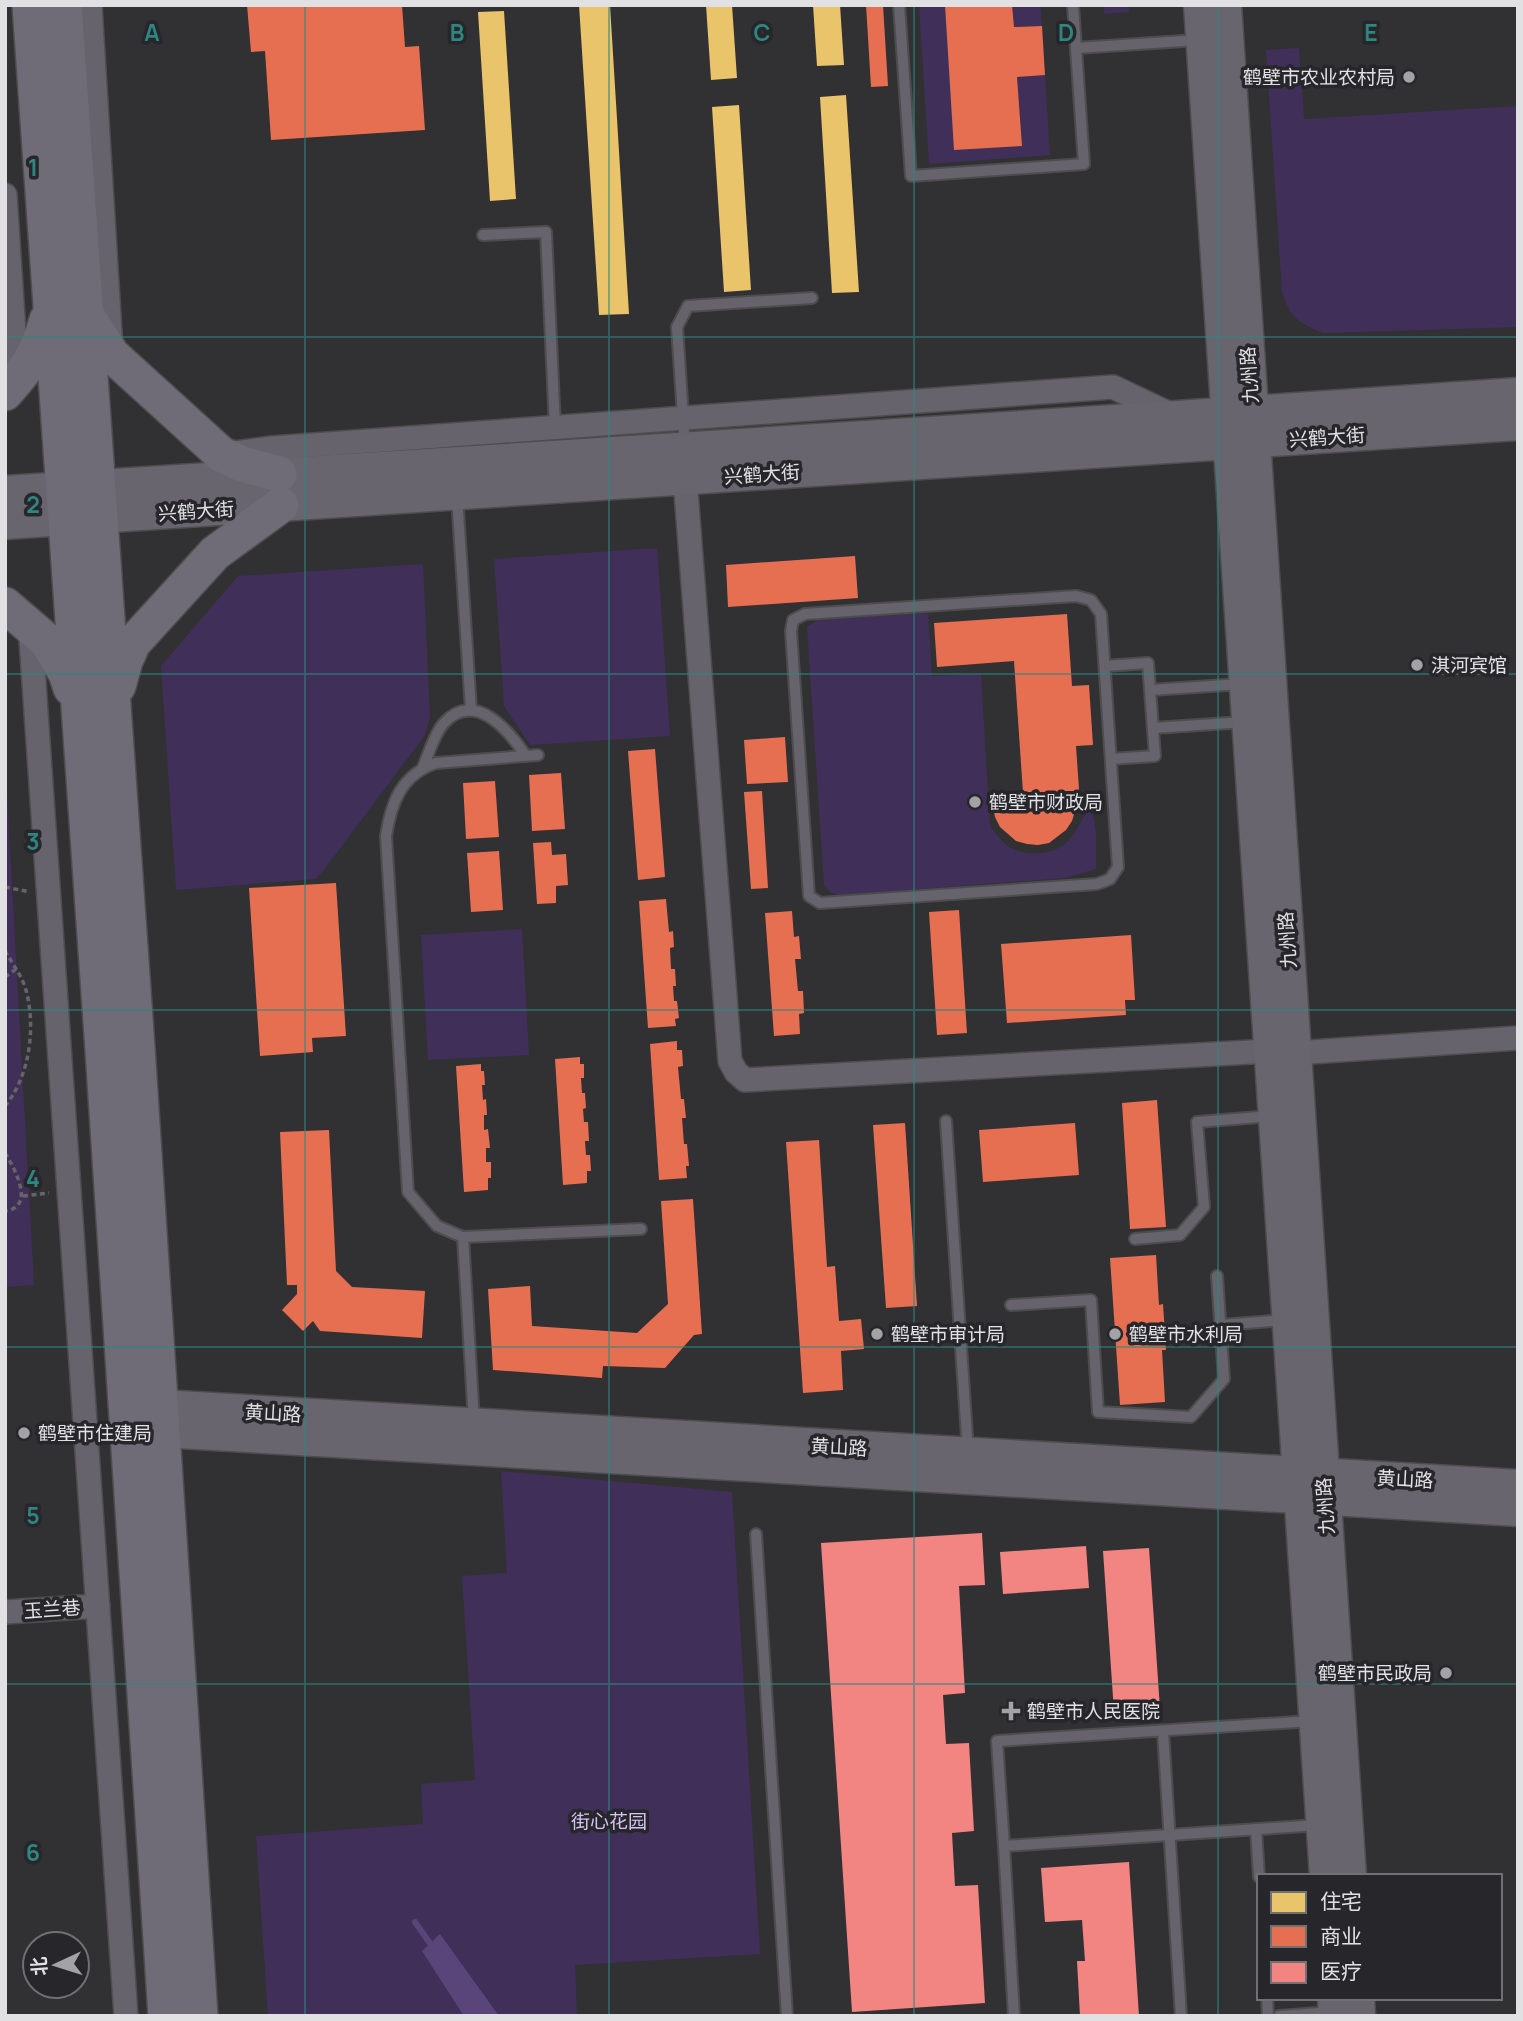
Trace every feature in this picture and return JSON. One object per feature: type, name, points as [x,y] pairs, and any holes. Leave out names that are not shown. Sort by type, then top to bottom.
[{"type":"main road","points":[[30,5],[166,2016]]},
{"type":"main road","points":[[64,5],[200,2016]]},
{"type":"main road","points":[[11,386],[26,369],[39,347],[51,306]]},
{"type":"main road","points":[[85,314],[112,355],[221,454],[243,464],[280,490],[215,553],[134,643],[125,662],[113,703]]},
{"type":"main road","points":[[18,615],[47,641],[66,673],[79,711]]},
{"type":"street","points":[[90,5],[112,355]]},
{"type":"street","name":"九州路","points":[[1200,5],[1241,428],[1312,1486],[1350,1874]]},
{"type":"street","name":"九州路","points":[[1225,5],[1241,428],[1248,722],[1283,1052],[1275,1115],[1289,1320],[1312,1486],[1315,1721],[1326,1874]]},
{"type":"street","points":[[5,195],[11,386]]},
{"type":"street","name":"兴鹤大街","points":[[5,523],[65,504],[280,490],[684,448],[1177,417],[1241,428],[1518,394]]},
{"type":"street","name":"兴鹤大街","points":[[280,490],[457,494],[684,448],[1241,428],[1518,424]]},
{"type":"street","points":[[221,454],[555,427],[684,448],[730,1061],[736,1072],[745,1080],[1518,1038]]},
{"type":"street","name":"兴鹤大街","points":[[5,492],[65,504]]},
{"type":"street","points":[[18,615],[69,1190],[126,2016]]},
{"type":"street","name":"黄山路","points":[[161,1418],[474,1425],[968,1455],[1312,1486],[1518,1510]]},
{"type":"street","name":"黄山路","points":[[161,1418],[1312,1486],[1518,1486]]},
{"type":"street","name":"玉兰巷","points":[[5,1612],[98,1606]]},
{"type":"lane","points":[[899,5],[911,176],[1084,164],[1073,5]]},
{"type":"lane","points":[[1076,48],[1203,40]]},
{"type":"lane","points":[[483,235],[545,232],[555,427]]},
{"type":"lane","points":[[684,448],[677,327],[688,306],[812,298]]},
{"type":"lane","points":[[457,494],[471,710]]},
{"type":"lane","points":[[1076,596],[1091,600],[1101,614],[1105,666],[1118,867],[1110,879],[1097,884],[820,903],[809,896],[791,631],[793,620],[805,614],[1076,596]]},
{"type":"lane","points":[[1105,666],[1149,663],[1155,756],[1111,759]]},
{"type":"lane","points":[[1150,690],[1246,684]]},
{"type":"lane","points":[[526,756],[498,721],[471,710],[463,710],[442,725],[423,767],[400,788],[389,816],[386,836],[408,1192],[437,1226],[463,1237],[641,1230]]},
{"type":"lane","points":[[1153,728],[1248,722]]},
{"type":"lane","points":[[423,767],[436,763],[538,755]]},
{"type":"lane","points":[[1135,1239],[1180,1235],[1204,1207],[1197,1122],[1275,1115]]},
{"type":"lane","points":[[947,1121],[968,1455]]},
{"type":"lane","points":[[463,1237],[474,1425]]},
{"type":"lane","points":[[1011,1305],[1091,1300],[1098,1412],[1191,1417],[1224,1379],[1217,1276]]},
{"type":"lane","points":[[1221,1325],[1289,1320]]},
{"type":"lane","points":[[756,1534],[787,2016]]},
{"type":"lane","points":[[1014,2016],[997,1741],[1315,1721]]},
{"type":"lane","points":[[1163,1731],[1181,2016]]},
{"type":"lane","points":[[1004,1846],[1322,1825]]},
{"type":"lane","points":[[1256,1829],[1259,1874]]},
{"type":"lane","points":[[1279,2016],[1344,2008]]},
{"type":"path","points":[[5,951],[25,987],[29,1005],[28,1046],[23,1076],[5,1106]]},
{"type":"path","points":[[5,977],[16,969]]},
{"type":"path","points":[[5,1153],[16,1170],[23,1196],[19,1206],[9,1212],[5,1211]]},
{"type":"path","points":[[23,1196],[69,1190]]},
{"type":"green space","points":[[919,5],[945,5],[955,150],[1022,145],[1017,77],[1045,75],[1050,155],[929,164]]},
{"type":"green space","points":[[1012,5],[1040,5],[1042,26],[1014,27]]},
{"type":"green space","points":[[1104,5],[1128,5],[1129,12],[1104,14]]},
{"type":"green space","points":[[1299,48],[1304,119],[1518,106],[1518,327],[1324,333],[1302,323],[1292,314],[1282,292],[1266,50]]},
{"type":"green space","points":[[657,548],[670,736],[530,745],[504,706],[494,559]]},
{"type":"green space","points":[[423,564],[430,717],[425,735],[323,871],[316,879],[176,890],[161,666],[238,576]]},
{"type":"green space","points":[[928,613],[932,676],[981,674],[990,826],[1011,848],[1026,853],[1043,853],[1066,843],[1087,811],[1093,815],[1096,832],[1096,869],[1065,878],[838,895],[830,892],[824,885],[807,627],[817,620]]},
{"type":"green space","points":[[5,757],[34,1285],[5,1287]]},
{"type":"green space","points":[[522,929],[529,1055],[428,1060],[421,935]]},
{"type":"green space","name":"街心花园","points":[[501,1471],[732,1492],[760,1954],[575,1965],[577,2016],[268,2016],[256,1836],[423,1824],[421,1784],[475,1780],[462,1576],[507,1573]]},
{"type":"shaded area","points":[[440,1934],[499,2016],[464,2016],[422,1951]]},
{"type":"building: 住宅","points":[[579,5],[610,5],[629,314],[599,315]]},
{"type":"building: 住宅","points":[[706,5],[732,5],[737,78],[711,80]]},
{"type":"building: 住宅","points":[[813,5],[840,5],[844,65],[817,66]]},
{"type":"building: 住宅","points":[[504,11],[516,199],[490,201],[478,12]]},
{"type":"building: 住宅","points":[[846,95],[859,292],[832,293],[820,97]]},
{"type":"building: 住宅","points":[[739,105],[751,290],[724,292],[712,107]]},
{"type":"building: 商业","points":[[247,5],[402,5],[405,47],[419,46],[425,130],[271,140],[265,51],[251,52]]},
{"type":"building: 商业","points":[[866,5],[883,5],[888,86],[871,87]]},
{"type":"building: 商业","points":[[945,5],[1012,5],[1014,27],[1042,26],[1045,75],[1017,77],[1022,146],[954,150]]},
{"type":"building: 商业","points":[[855,556],[858,598],[728,607],[726,565]]},
{"type":"building: 商业","points":[[1067,614],[1072,686],[1089,685],[1093,745],[1076,746],[1079,789],[1072,821],[1066,830],[1049,843],[1027,844],[1016,841],[1000,827],[993,806],[993,795],[1023,793],[1014,661],[937,667],[934,623]]},
{"type":"building: 商业","points":[[785,737],[788,782],[747,784],[744,740]]},
{"type":"building: 商业","points":[[655,749],[665,877],[638,880],[628,751]]},
{"type":"building: 商业","points":[[561,773],[565,829],[532,831],[529,775]]},
{"type":"building: 商业","points":[[495,781],[499,837],[466,839],[463,783]]},
{"type":"building: 商业","points":[[762,791],[768,888],[751,889],[744,792]]},
{"type":"building: 商业","points":[[551,842],[552,855],[566,854],[568,885],[556,886],[556,903],[537,904],[533,843]]},
{"type":"building: 商业","points":[[499,851],[503,910],[471,912],[467,853]]},
{"type":"building: 商业","points":[[336,883],[346,1036],[312,1038],[313,1052],[260,1056],[249,888]]},
{"type":"building: 商业","points":[[666,899],[669,932],[673,931],[674,947],[670,948],[671,969],[675,969],[674,1001],[677,1001],[679,1018],[675,1019],[676,1026],[648,1028],[639,901]]},
{"type":"building: 商业","points":[[959,910],[967,1033],[937,1035],[929,912]]},
{"type":"building: 商业","points":[[792,911],[794,937],[799,936],[801,959],[795,959],[798,991],[803,991],[804,1013],[799,1014],[800,1034],[774,1036],[765,913]]},
{"type":"building: 商业","points":[[1131,935],[1135,1000],[1125,1000],[1126,1015],[1007,1023],[1001,944]]},
{"type":"building: 商业","points":[[677,1041],[677,1050],[682,1050],[683,1066],[678,1067],[686,1118],[682,1118],[684,1144],[687,1144],[689,1166],[686,1166],[687,1178],[659,1180],[650,1044]]},
{"type":"building: 商业","points":[[580,1057],[580,1064],[584,1064],[584,1078],[581,1078],[582,1093],[585,1093],[584,1122],[588,1122],[589,1141],[585,1141],[586,1155],[590,1155],[591,1171],[587,1171],[587,1183],[563,1185],[555,1059]]},
{"type":"building: 商业","points":[[481,1064],[485,1085],[482,1085],[483,1100],[486,1099],[487,1115],[484,1115],[484,1130],[488,1129],[490,1148],[486,1148],[486,1162],[491,1162],[491,1178],[488,1178],[488,1190],[464,1192],[456,1066]]},
{"type":"building: 商业","points":[[1157,1100],[1166,1227],[1130,1229],[1122,1103]]},
{"type":"building: 商业","points":[[905,1123],[917,1306],[886,1308],[873,1125]]},
{"type":"building: 商业","points":[[1075,1123],[1079,1175],[983,1182],[979,1130]]},
{"type":"building: 商业","points":[[329,1130],[336,1271],[352,1287],[425,1291],[422,1338],[320,1331],[313,1321],[303,1331],[282,1310],[297,1294],[297,1285],[287,1285],[280,1132]]},
{"type":"building: 商业","points":[[819,1140],[827,1267],[835,1266],[839,1321],[861,1319],[864,1349],[841,1351],[843,1390],[803,1393],[786,1142]]},
{"type":"building: 商业","points":[[693,1199],[702,1334],[694,1335],[665,1368],[603,1366],[602,1378],[493,1370],[488,1289],[530,1286],[532,1326],[637,1333],[668,1304],[661,1201]]},
{"type":"building: 商业","points":[[1156,1255],[1159,1305],[1163,1304],[1166,1350],[1162,1350],[1165,1402],[1120,1405],[1110,1258]]},
{"type":"building: 医疗","points":[[982,1533],[985,1585],[959,1586],[965,1693],[943,1695],[946,1744],[969,1743],[974,1831],[952,1833],[955,1886],[978,1885],[985,2003],[852,2012],[821,1543]]},
{"type":"building: 医疗","points":[[1086,1546],[1089,1588],[1003,1594],[1000,1552]]},
{"type":"building: 医疗","points":[[1149,1548],[1160,1709],[1114,1712],[1103,1551]]},
{"type":"building: 医疗","points":[[1129,1862],[1139,2016],[1080,2016],[1077,1961],[1085,1961],[1082,1920],[1045,1922],[1041,1868]]},
{"type":"waterway","points":[[415,1922],[434,1949]]},
{"type":"place","name":"鹤壁市农业农村局","points":[[1409,77]]},
{"type":"place","name":"淇河宾馆","points":[[1417,665]]},
{"type":"place","name":"鹤壁市财政局","points":[[975,802]]},
{"type":"place","name":"鹤壁市审计局","points":[[877,1334]]},
{"type":"place","name":"鹤壁市水利局","points":[[1115,1334]]},
{"type":"place","name":"鹤壁市住建局","points":[[24,1433]]},
{"type":"place","name":"鹤壁市民政局","points":[[1446,1673]]},
{"type":"place","name":"鹤壁市人民医院","points":[[1011,1711]]}]
